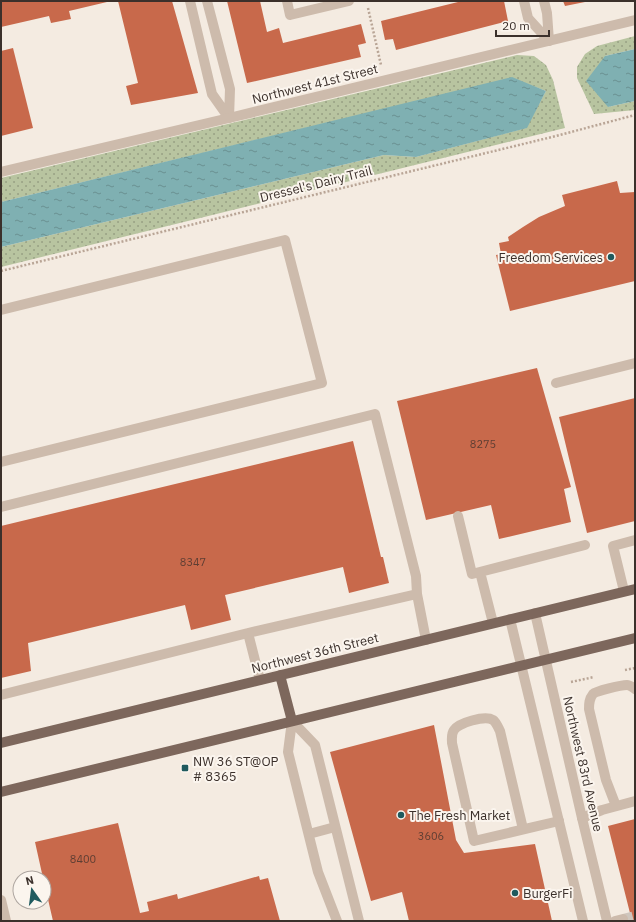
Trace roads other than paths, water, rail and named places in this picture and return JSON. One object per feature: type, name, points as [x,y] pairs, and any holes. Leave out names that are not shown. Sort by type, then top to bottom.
[{"type":"main road","name":"Northwest 36th Street","points":[[1,743],[635,589]]},
{"type":"main road","points":[[1,792],[635,638]]},
{"type":"main road","points":[[280,675],[292,722]]},
{"type":"street","points":[[190,1],[212,94],[229,118]]},
{"type":"street","points":[[207,1],[230,89],[229,118]]},
{"type":"street","points":[[287,1],[290,16],[337,2],[349,1]]},
{"type":"street","points":[[524,1],[528,18],[549,41]]},
{"type":"street","points":[[544,1],[547,14],[549,41]]},
{"type":"street","name":"Northwest 41st Street","points":[[1,172],[635,20]]},
{"type":"street","points":[[1,310],[285,240],[322,383],[1,462]]},
{"type":"street","points":[[556,383],[635,363]]},
{"type":"street","points":[[1,507],[375,414],[416,576],[417,594],[426,640]]},
{"type":"street","points":[[458,516],[472,574],[585,545]]},
{"type":"street","points":[[624,591],[613,546],[635,540]]},
{"type":"street","points":[[480,572],[492,623]]},
{"type":"street","points":[[1,695],[248,633],[417,594]]},
{"type":"street","name":"Northwest 83rd Avenue","points":[[535,613],[582,818],[608,921]]},
{"type":"street","points":[[510,619],[583,921]]},
{"type":"street","points":[[248,633],[260,680]]},
{"type":"street","points":[[616,806],[606,780],[589,709],[589,703],[593,694],[598,691],[625,685],[631,686],[635,689]]},
{"type":"street","points":[[523,829],[500,731],[497,725],[492,719],[486,718],[464,723],[458,726],[452,733],[452,743],[474,840],[523,829],[559,820]]},
{"type":"street","points":[[292,722],[315,745],[359,921]]},
{"type":"street","points":[[292,722],[288,752],[318,872],[337,921]]},
{"type":"street","points":[[582,818],[635,801]]},
{"type":"street","points":[[309,834],[335,827]]},
{"type":"street","points":[[1,900],[6,921]]},
{"type":"water","points":[[635,49],[635,101],[608,107],[586,81],[605,56]]},
{"type":"water","points":[[512,77],[546,91],[527,128],[416,157],[384,155],[1,247],[1,202]]},
{"type":"tunnel","points":[[623,919],[635,916]]},
{"type":"place","name":"Freedom Services","points":[[611,257]]},
{"type":"place","name":"NW 36 ST@OP # 8365","points":[[185,768]]},
{"type":"place","name":"The Fresh Market","points":[[401,815]]},
{"type":"place","name":"BurgerFi","points":[[515,893]]}]
